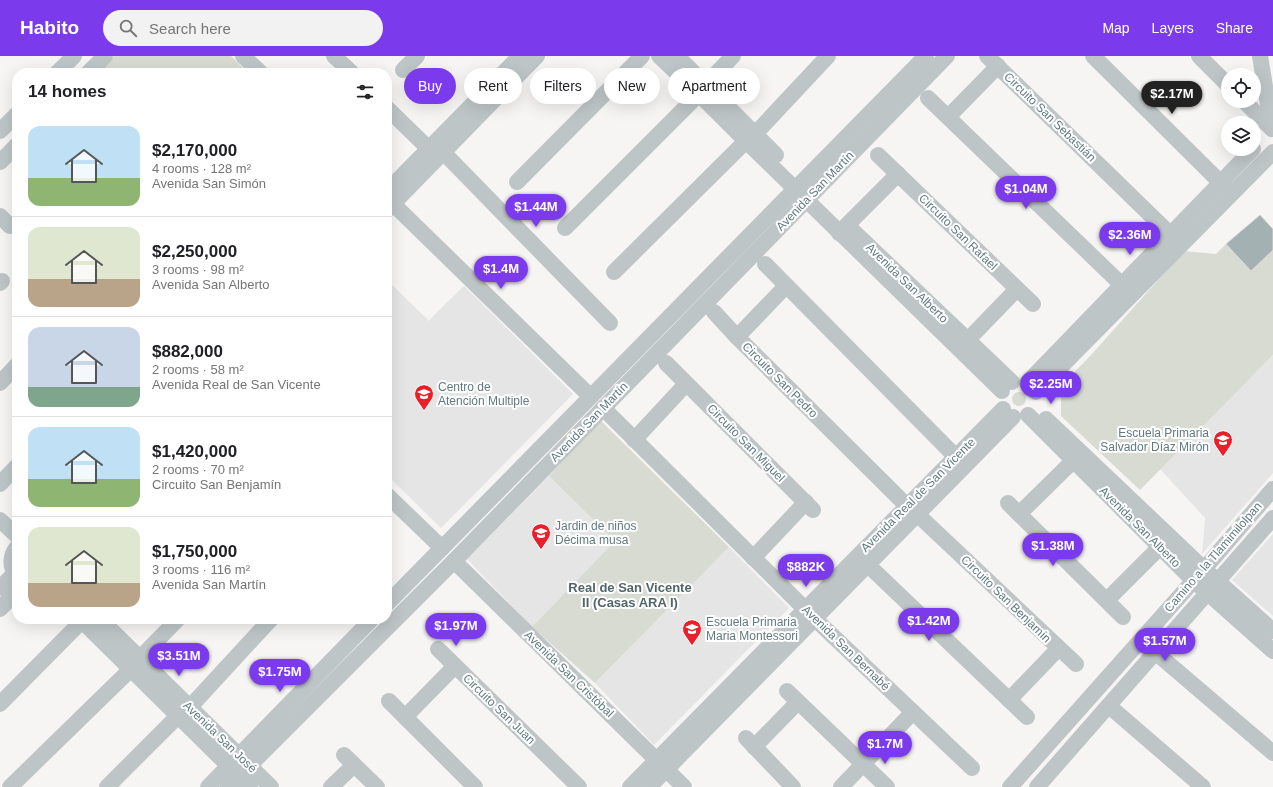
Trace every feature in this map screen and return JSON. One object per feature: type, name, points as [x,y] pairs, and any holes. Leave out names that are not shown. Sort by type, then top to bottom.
[{"type":"street","points":[[62,68],[74,56]]},
{"type":"street","points":[[93,68],[105,56]]},
{"type":"street","points":[[244,56],[256,68]]},
{"type":"street","points":[[334,56],[347,68]]},
{"type":"street","points":[[403,70],[417,56]]},
{"type":"street","points":[[436,151],[520,56]]},
{"type":"street","points":[[392,196],[436,151],[537,56]]},
{"type":"street","points":[[517,182],[642,56]]},
{"type":"street","points":[[659,56],[675,68]]},
{"type":"street","points":[[677,56],[686,68]]},
{"type":"street","points":[[722,68],[733,56]]},
{"type":"street","points":[[614,272],[750,138],[828,56]]},
{"type":"street","name":"Avenida San Martín","points":[[392,622],[454,561],[603,408],[805,191],[926,56]]},
{"type":"street","name":"Avenida San Martín","points":[[392,599],[590,396],[947,56]]},
{"type":"street","points":[[1260,56],[1273,129]]},
{"type":"street","points":[[1203,57],[1221,77]]},
{"type":"street","points":[[1103,59],[1226,188]]},
{"type":"street","name":"Circuito San Sebastián","points":[[948,116],[992,61],[1170,234]]},
{"type":"street","points":[[928,98],[1122,285]]},
{"type":"street","points":[[565,228],[687,104]]},
{"type":"street","name":"Avenida San Alberto","points":[[717,104],[963,345],[1019,387]]},
{"type":"street","points":[[1251,108],[1273,129]]},
{"type":"street","points":[[392,112],[436,151],[610,323]]},
{"type":"street","points":[[1261,140],[1273,129]]},
{"type":"street","points":[[0,162],[12,150]]},
{"type":"street","points":[[1019,387],[1122,285],[1170,234],[1273,152]]},
{"type":"street","name":"Circuito San Rafael","points":[[878,155],[1033,304]]},
{"type":"street","points":[[1019,387],[1037,403],[1020,412],[1000,400],[1019,387],[1226,188],[1248,156]]},
{"type":"street","points":[[843,229],[898,174]]},
{"type":"street","points":[[392,204],[590,396]]},
{"type":"street","points":[[765,264],[956,457]]},
{"type":"street","name":"Circuito San Pedro","points":[[786,286],[737,337],[912,510]]},
{"type":"street","points":[[963,345],[1017,289]]},
{"type":"street","points":[[714,312],[737,337]]},
{"type":"street","name":"Circuito San Miguel","points":[[666,363],[809,506],[753,558]]},
{"type":"street","points":[[0,383],[12,370]]},
{"type":"street","points":[[634,440],[686,384]]},
{"type":"street","name":"Avenida San Bernabé","points":[[603,408],[810,614],[972,768]]},
{"type":"street","name":"Avenida San Alberto","points":[[1020,412],[1073,460],[1160,547],[1198,575]]},
{"type":"street","name":"Avenida San Alberto","points":[[1020,412],[1212,588],[1273,651]]},
{"type":"street","name":"Avenida Real de San Vicente","points":[[810,614],[868,565],[956,457],[1020,412]]},
{"type":"street","name":"Avenida Real de San Vicente","points":[[630,787],[662,765],[912,510],[1020,412]]},
{"type":"street","points":[[1073,460],[1014,508],[1123,616]]},
{"type":"street","points":[[0,484],[12,471]]},
{"type":"street","name":"Camino a la Tlamimilolpan","points":[[1010,787],[1273,489]]},
{"type":"street","points":[[392,500],[442,548]]},
{"type":"street","name":"Circuito San Benjamín","points":[[912,510],[1058,649],[1009,700]]},
{"type":"street","name":"Camino a la Tlamimilolpan","points":[[1037,787],[1273,518]]},
{"type":"street","points":[[0,520],[12,531]]},
{"type":"street","points":[[0,547],[12,561]]},
{"type":"street","points":[[1107,600],[1160,547]]},
{"type":"street","name":"Avenida San Cristóbal","points":[[454,561],[684,787]]},
{"type":"street","points":[[868,565],[1027,717]]},
{"type":"street","points":[[0,588],[12,569]]},
{"type":"street","name":"Avenida San Alberto","points":[[1212,588],[1273,631]]},
{"type":"street","points":[[0,608],[12,596]]},
{"type":"street","points":[[0,704],[77,624]]},
{"type":"street","name":"Avenida San José","points":[[86,624],[135,664],[184,712],[239,773],[271,787]]},
{"type":"street","name":"Avenida San José","points":[[104,624],[135,664]]},
{"type":"street","points":[[10,787],[135,664],[173,624]]},
{"type":"street","points":[[107,787],[184,712],[266,624]]},
{"type":"street","name":"Avenida San Martín","points":[[239,773],[368,624]]},
{"type":"street","name":"Avenida San Martín","points":[[208,787],[239,773],[390,624]]},
{"type":"street","points":[[438,649],[455,666]]},
{"type":"street","points":[[1058,649],[1076,664]]},
{"type":"street","points":[[1155,652],[1273,753]]},
{"type":"street","name":"Circuito San Juan","points":[[405,717],[455,666],[579,787]]},
{"type":"street","points":[[793,787],[750,742],[793,697],[864,763],[887,787]]},
{"type":"street","points":[[389,701],[475,787]]},
{"type":"street","points":[[1109,706],[1203,787]]},
{"type":"street","points":[[841,787],[913,712]]},
{"type":"street","points":[[331,787],[349,760],[377,787]]},
{"type":"street","name":"Avenida Real de San Vicente","points":[[649,787],[662,765]]},
{"type":"shaded area","points":[[114,56],[231,56],[243,68],[103,68]]},
{"type":"shaded area","points":[[1226,244],[1251,271],[1273,250],[1273,355],[1140,490],[1061,416],[1061,386],[1092,354],[1184,251],[1216,254]]},
{"type":"shaded area","points":[[392,285],[428,320],[427,322],[464,286],[573,394],[441,528],[392,480]]},
{"type":"shaded area","name":"Escuela Primaria Salvador Díaz Mirón","points":[[1273,355],[1273,473],[1202,554],[1205,518],[1160,469]]},
{"type":"shaded area","points":[[1016,392],[1022,392],[1026,396],[1026,402],[1022,406],[1016,406],[1012,402],[1012,396]]},
{"type":"shaded area","points":[[600,420],[729,547],[595,683],[532,627],[615,541],[549,476]]},
{"type":"shaded area","name":"Jardin de niños Décima musa","points":[[549,476],[615,541],[532,627],[467,559]]},
{"type":"shaded area","points":[[1273,534],[1273,616],[1232,580]]},
{"type":"shaded area","name":"Escuela Primaria Maria Montessori","points":[[729,547],[789,608],[654,745],[595,683]]},
{"type":"building","points":[[1260,215],[1273,229],[1273,250],[1251,271],[1226,244]]},
{"type":"place","name":"Centro de Atención Multiple","points":[[424,411]]},
{"type":"place","name":"Escuela Primaria Salvador Díaz Mirón","points":[[1223,457]]},
{"type":"place","name":"Jardin de niños Décima musa","points":[[541,550]]},
{"type":"place","name":"Escuela Primaria Maria Montessori","points":[[692,646]]},
{"type":"district","name":"Real de San Vicente II (Casas ARA I)","points":[[630,594]]}]
